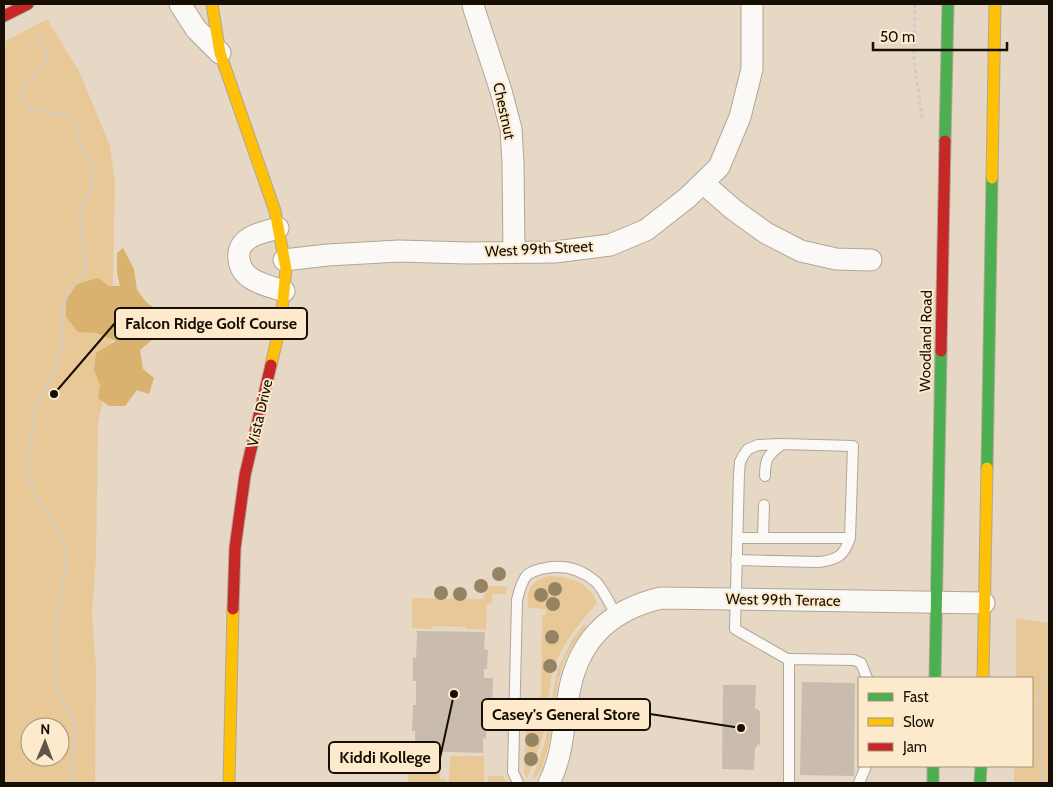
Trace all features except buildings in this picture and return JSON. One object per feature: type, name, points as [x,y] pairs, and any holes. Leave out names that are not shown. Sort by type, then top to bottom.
[{"type":"main road","points":[[4,16],[28,4]]},
{"type":"main road","name":"Vista Drive","points":[[212,4],[220,53],[275,211],[286,270],[281,322],[245,476],[236,548],[230,783]]},
{"type":"main road","name":"Woodland Road","points":[[935,677],[948,4]]},
{"type":"main road","points":[[982,677],[995,4]]},
{"type":"main road","points":[[933,767],[933,783]]},
{"type":"main road","points":[[980,783],[981,767]]},
{"type":"street","name":"Vista Drive","points":[[180,4],[196,29],[220,53]]},
{"type":"street","name":"Chestnut","points":[[474,4],[511,129],[514,252]]},
{"type":"street","name":"West 99th Street","points":[[284,260],[328,255],[399,251],[467,253],[555,252],[610,245],[646,230],[687,198],[719,166],[740,117],[752,69],[752,4]]},
{"type":"street","points":[[703,183],[734,210],[766,233],[801,251],[836,259],[871,260]]},
{"type":"street","points":[[278,228],[250,237],[241,245],[238,254],[242,271],[250,278],[261,284],[284,291]]},
{"type":"street","name":"West 99th Terrace","points":[[548,783],[562,745],[571,684],[583,653],[594,636],[616,615],[630,608],[661,598],[984,603]]},
{"type":"lane","points":[[765,476],[767,459],[782,444]]},
{"type":"lane","points":[[736,560],[819,562],[831,561],[839,557],[847,549],[850,538],[853,446],[758,445],[748,449],[742,456],[739,473],[736,560],[735,628],[788,659],[854,660],[861,663],[866,677]]},
{"type":"lane","points":[[763,537],[764,505]]},
{"type":"lane","points":[[738,538],[850,538]]},
{"type":"lane","points":[[518,783],[513,772],[517,600],[524,579],[528,574],[536,570],[570,567],[582,572],[597,583],[616,615]]},
{"type":"lane","points":[[788,659],[789,783]]},
{"type":"lane","points":[[859,783],[866,767]]},
{"type":"path","points":[[39,36],[48,56],[44,67],[26,83],[22,92],[22,99],[28,106],[37,110],[63,115],[72,120],[77,128],[82,147],[92,169],[90,190],[80,212],[86,266],[80,281],[66,296],[60,356],[35,411],[28,472],[38,497],[56,526],[66,555],[58,610],[55,683],[75,725],[74,751],[68,783]]},
{"type":"path","points":[[1040,783],[1039,694],[1042,681],[1049,676]]},
{"type":"shaded area","points":[[47,19],[79,71],[110,146],[115,182],[111,365],[98,423],[96,558],[92,615],[96,666],[95,783],[4,783],[4,42]]},
{"type":"shaded area","points":[[123,248],[134,269],[137,290],[147,303],[161,312],[152,340],[140,350],[143,369],[154,378],[149,394],[137,390],[125,406],[109,406],[98,398],[100,385],[94,370],[96,353],[116,341],[97,333],[78,332],[66,317],[66,300],[77,284],[98,278],[109,286],[120,286],[117,273],[117,253]]},
{"type":"shaded area","points":[[549,576],[571,579],[584,585],[594,596],[597,603],[570,636],[555,664],[551,679],[544,731],[527,777],[524,773],[526,729],[541,727],[541,718],[544,718],[544,713],[541,712],[542,615],[546,615],[546,609],[529,608],[528,596],[534,583]]},
{"type":"shaded area","points":[[490,586],[508,588],[505,594],[492,594],[492,603],[487,604],[486,630],[467,629],[466,627],[432,626],[431,629],[412,628],[412,598],[484,599],[486,590]]},
{"type":"shaded area","points":[[1016,618],[1049,623],[1048,783],[1014,783],[1014,767],[1033,767],[1033,677],[1016,677]]},
{"type":"shaded area","points":[[584,624],[586,626],[564,662],[557,685],[553,723],[547,752],[538,774],[532,780],[545,742],[559,666],[572,640]]},
{"type":"shaded area","points":[[409,755],[440,756],[440,779],[445,779],[445,783],[408,783]]},
{"type":"shaded area","points":[[450,756],[484,756],[484,783],[449,783]]},
{"type":"shaded area","points":[[488,776],[503,776],[506,783],[488,783]]},
{"type":"traffic: fast","points":[[945,141],[948,4]]},
{"type":"traffic: fast","points":[[987,468],[992,178]]},
{"type":"traffic: fast","points":[[935,677],[941,351]]},
{"type":"traffic: fast","points":[[933,767],[933,783]]},
{"type":"traffic: fast","points":[[980,783],[981,767]]},
{"type":"traffic: slow","points":[[212,4],[220,53],[275,211],[286,269],[281,322],[271,365]]},
{"type":"traffic: slow","points":[[992,178],[995,4]]},
{"type":"traffic: slow","points":[[983,677],[987,468]]},
{"type":"traffic: slow","points":[[229,783],[233,609]]},
{"type":"traffic: jam","points":[[4,16],[28,4]]},
{"type":"traffic: jam","points":[[941,351],[945,141]]},
{"type":"traffic: jam","points":[[233,609],[235,548],[245,475],[271,365]]},
{"type":"place","name":"Falcon Ridge Golf Course","points":[[54,394]]},
{"type":"place","name":"Kiddi Kollege","points":[[454,694]]},
{"type":"place","name":"Casey's General Store","points":[[741,728]]}]
